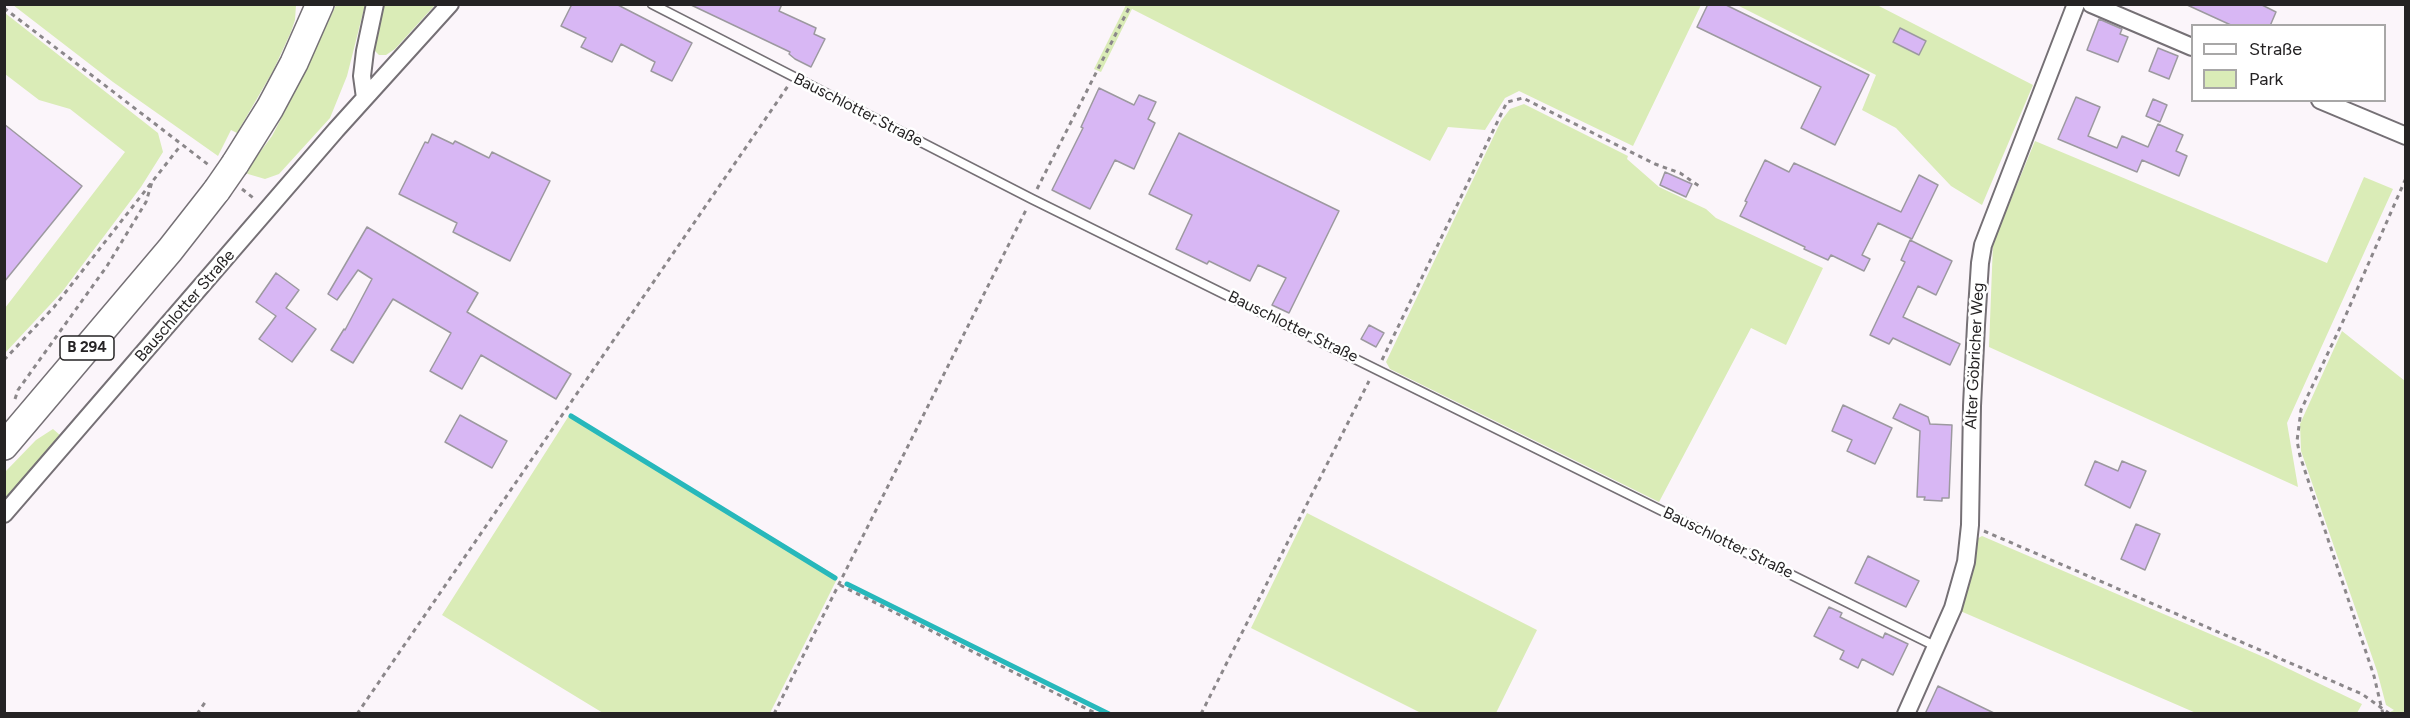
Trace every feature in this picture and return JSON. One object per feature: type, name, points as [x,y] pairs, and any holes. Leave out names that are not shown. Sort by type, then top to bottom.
[{"type":"main road","name":"B 294","points":[[4,446],[170,250],[225,177],[290,72],[320,4]]},
{"type":"street","points":[[365,98],[362,76],[375,4]]},
{"type":"street","name":"Bauschlotter Straße","points":[[4,514],[365,98],[450,4]]},
{"type":"street","name":"Alter Göbricher Weg","points":[[1906,714],[1953,608],[1966,562],[1970,525],[1972,406],[1980,262],[1983,245],[2076,4]]},
{"type":"street","points":[[2091,4],[2191,46]]},
{"type":"street","points":[[2325,102],[2406,136]]},
{"type":"lane","name":"Bauschlotter Straße","points":[[652,4],[1032,199],[1935,646]]},
{"type":"path","points":[[774,714],[1131,4]]},
{"type":"path","points":[[4,8],[268,209]]},
{"type":"path","points":[[357,714],[794,77]]},
{"type":"path","points":[[1201,714],[1366,385],[1378,369],[1507,102],[1523,98],[1655,164],[1680,173],[1702,188]]},
{"type":"path","points":[[4,360],[54,308],[181,145]]},
{"type":"path","points":[[2383,712],[2324,522],[2300,456],[2298,441],[2301,410],[2406,178]]},
{"type":"path","points":[[11,407],[18,390],[107,266],[146,202],[152,182]]},
{"type":"path","points":[[1970,525],[2352,689],[2372,700],[2383,712],[2390,714]]},
{"type":"path","points":[[840,585],[1098,714]]},
{"type":"path","points":[[197,714],[206,701]]},
{"type":"green space","points":[[1126,4],[1701,5],[1633,146],[1519,91],[1505,98],[1485,130],[1448,127],[1430,161],[1132,9],[1101,72],[1094,69]]},
{"type":"green space","points":[[13,5],[296,5],[291,32],[273,71],[237,133],[231,130],[218,156],[113,82]]},
{"type":"green space","points":[[336,5],[365,5],[347,76],[330,118],[279,174],[265,179],[248,174],[245,172],[272,136],[296,90]]},
{"type":"green space","points":[[381,5],[435,5],[395,49],[386,55],[379,55],[373,49]]},
{"type":"green space","points":[[1737,5],[1877,5],[2033,85],[1982,205],[1951,186],[1896,128],[1862,110],[1876,75]]},
{"type":"green space","points":[[5,13],[158,133],[163,152],[141,187],[62,292],[5,353],[5,308],[125,152],[70,109],[39,100],[5,74]]},
{"type":"green space","points":[[1524,104],[1628,156],[1627,159],[1659,187],[1706,209],[1716,218],[1823,268],[1786,345],[1751,328],[1659,502],[1390,369],[1386,362],[1501,121],[1510,109]]},
{"type":"green space","points":[[2035,141],[2327,263],[2364,177],[2393,189],[2287,423],[2298,487],[1989,347],[1993,243]]},
{"type":"green space","points":[[2342,331],[2405,381],[2405,713],[2388,713],[2394,710],[2386,705],[2377,671],[2301,451],[2300,424]]},
{"type":"green space","points":[[570,414],[838,577],[770,713],[603,713],[442,615]]},
{"type":"green space","points":[[53,429],[61,436],[5,501],[5,472],[36,440]]},
{"type":"green space","points":[[1307,513],[1537,630],[1496,713],[1421,713],[1251,628]]},
{"type":"green space","points":[[1982,536],[2266,658],[2362,704],[2357,713],[2196,713],[1958,610],[1975,540]]},
{"type":"building","points":[[572,4],[616,4],[692,43],[672,81],[651,71],[655,62],[621,44],[612,62],[581,47],[586,38],[561,26]]},
{"type":"building","points":[[689,4],[782,4],[779,11],[816,28],[814,34],[825,39],[811,67],[795,59],[789,54],[790,52]]},
{"type":"building","points":[[1708,4],[1724,4],[1869,75],[1835,145],[1801,128],[1821,87],[1697,27]]},
{"type":"building","points":[[2185,4],[2260,4],[2276,12],[2271,24],[2229,24]]},
{"type":"building","points":[[2099,19],[2122,29],[2120,34],[2128,37],[2118,62],[2087,50]]},
{"type":"building","points":[[1900,28],[1926,41],[1919,55],[1893,42]]},
{"type":"building","points":[[2158,48],[2178,56],[2169,79],[2149,71]]},
{"type":"building","points":[[1099,88],[1134,105],[1139,95],[1156,102],[1148,119],[1155,123],[1134,169],[1115,160],[1090,209],[1052,190],[1083,128],[1081,127]]},
{"type":"building","points":[[2076,97],[2100,107],[2088,136],[2117,148],[2122,136],[2148,147],[2158,124],[2183,135],[2176,151],[2187,156],[2179,176],[2142,160],[2137,172],[2058,139]]},
{"type":"building","points":[[2153,99],[2167,105],[2160,122],[2146,116]]},
{"type":"building","points":[[4,124],[82,186],[4,282]]},
{"type":"building","points":[[1179,133],[1339,211],[1289,313],[1272,305],[1286,278],[1258,265],[1250,281],[1209,261],[1207,264],[1176,249],[1192,215],[1149,194]]},
{"type":"building","points":[[432,134],[453,144],[455,141],[489,158],[492,152],[550,181],[510,261],[453,232],[457,223],[399,194],[425,142],[428,143]]},
{"type":"building","points":[[1765,160],[1789,172],[1794,163],[1901,212],[1919,175],[1938,185],[1912,239],[1878,223],[1862,255],[1870,259],[1864,271],[1831,255],[1828,260],[1740,216]]},
{"type":"building","points":[[1665,172],[1692,184],[1686,197],[1660,185]]},
{"type":"building","points":[[367,227],[478,293],[467,312],[571,374],[556,399],[481,355],[462,389],[430,371],[451,333],[393,299],[353,363],[331,350],[345,330],[372,279],[358,270],[337,300],[328,294]]},
{"type":"building","points":[[1910,240],[1952,261],[1936,295],[1918,286],[1903,317],[1960,344],[1950,365],[1893,338],[1889,344],[1870,335],[1905,262],[1901,260]]},
{"type":"building","points":[[276,273],[299,290],[286,308],[316,329],[292,362],[259,339],[276,316],[256,302]]},
{"type":"building","points":[[1369,325],[1384,333],[1376,347],[1361,339]]},
{"type":"building","points":[[1900,404],[1928,417],[1930,424],[1952,425],[1949,498],[1942,498],[1942,501],[1924,500],[1925,497],[1917,497],[1920,431],[1893,418]]},
{"type":"building","points":[[1843,405],[1892,428],[1875,464],[1847,451],[1852,440],[1832,431]]},
{"type":"building","points":[[460,415],[507,441],[492,468],[445,442]]},
{"type":"building","points":[[2095,461],[2118,471],[2122,461],[2146,471],[2130,508],[2085,485]]},
{"type":"building","points":[[2136,524],[2160,534],[2145,570],[2121,559]]},
{"type":"building","points":[[1868,556],[1919,581],[1906,607],[1855,583]]},
{"type":"building","points":[[1829,607],[1842,613],[1840,617],[1883,638],[1885,633],[1908,644],[1893,675],[1862,659],[1858,668],[1840,659],[1844,651],[1814,636]]},
{"type":"building","points":[[1938,686],[1996,714],[1925,714]]},
{"type":"waterway","points":[[571,416],[835,578]]},
{"type":"waterway","points":[[847,584],[1109,714]]}]
